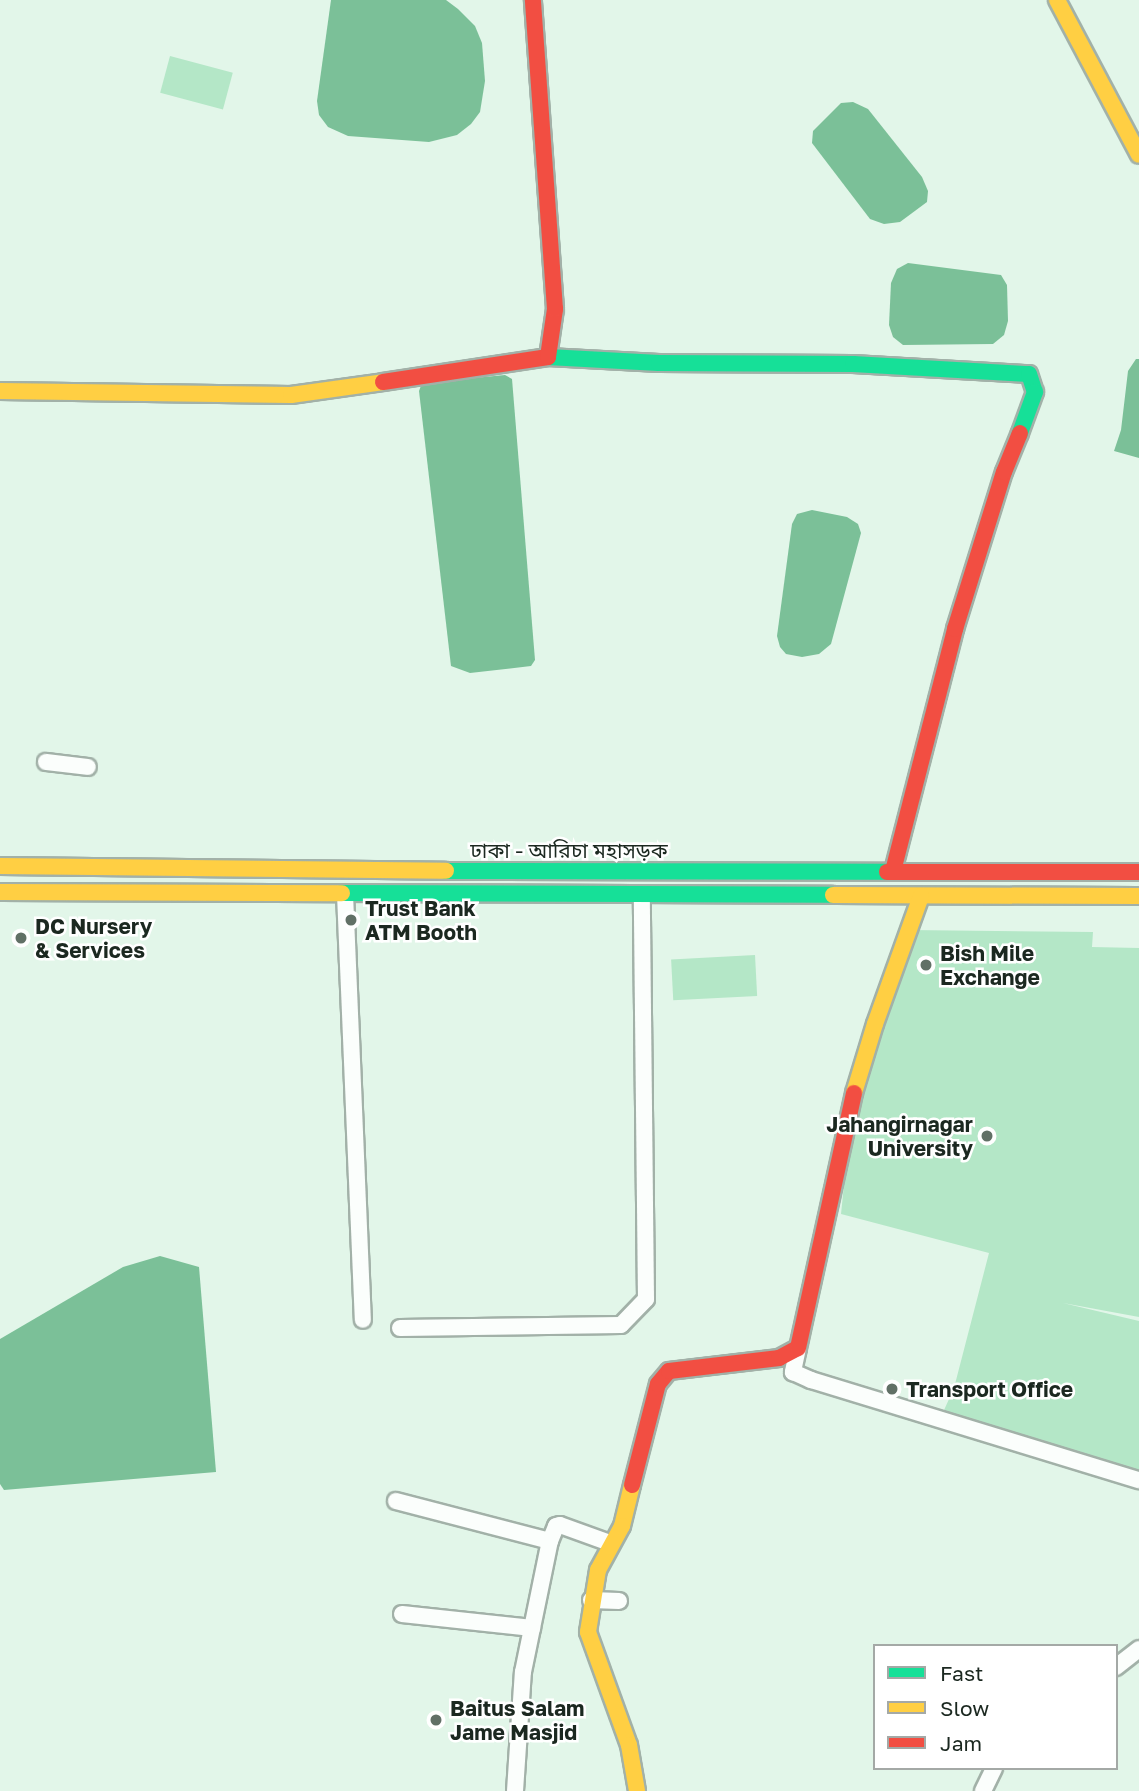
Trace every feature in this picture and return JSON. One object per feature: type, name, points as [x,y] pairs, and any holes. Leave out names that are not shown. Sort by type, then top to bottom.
[{"type":"main road","points":[[533,0],[555,309],[548,357]]},
{"type":"main road","points":[[1057,0],[1139,155]]},
{"type":"main road","points":[[0,391],[291,395],[489,368],[548,357],[659,363],[853,364],[1025,372],[1033,380],[1032,405],[1004,472],[955,629],[893,871]]},
{"type":"main road","name":"ঢাকা - আরিচা মহাসড়ক","points":[[0,866],[297,871],[1139,872]]},
{"type":"main road","points":[[0,892],[1139,896]]},
{"type":"main road","points":[[637,1791],[629,1745],[588,1632],[591,1600],[598,1570],[610,1543],[622,1526],[658,1384],[669,1371],[779,1358],[798,1349],[853,1097],[875,1024],[921,895]]},
{"type":"street","points":[[46,762],[88,767]]},
{"type":"street","points":[[345,894],[363,1320]]},
{"type":"street","points":[[400,1328],[621,1325],[646,1300],[642,895]]},
{"type":"street","points":[[798,1349],[793,1372],[811,1380],[1139,1480]]},
{"type":"street","points":[[396,1501],[550,1541]]},
{"type":"street","points":[[515,1791],[523,1672],[550,1541],[556,1526],[560,1525],[610,1543]]},
{"type":"street","points":[[591,1600],[619,1601]]},
{"type":"street","points":[[402,1614],[532,1628]]},
{"type":"street","points":[[1118,1665],[1139,1649]]},
{"type":"street","points":[[983,1791],[993,1770]]},
{"type":"shaded area","points":[[331,0],[446,0],[458,9],[475,26],[482,43],[485,81],[480,112],[471,124],[457,135],[429,142],[348,136],[328,127],[319,115],[317,101]]},
{"type":"shaded area","points":[[170,56],[233,73],[223,110],[160,93]]},
{"type":"shaded area","points":[[853,102],[868,109],[922,177],[928,191],[927,202],[900,222],[884,224],[870,219],[812,143],[813,131],[841,103]]},
{"type":"shaded area","points":[[908,263],[1001,275],[1007,285],[1008,321],[1004,335],[993,344],[903,345],[893,337],[889,325],[891,283],[897,269]]},
{"type":"shaded area","points":[[1136,359],[1139,359],[1139,458],[1114,451],[1121,430],[1128,371]]},
{"type":"shaded area","points":[[505,375],[512,379],[535,660],[531,666],[470,673],[451,666],[419,391],[422,383]]},
{"type":"shaded area","points":[[812,510],[847,517],[858,524],[861,533],[831,644],[819,654],[802,657],[786,654],[780,647],[777,636],[792,524],[797,514]]},
{"type":"shaded area","name":"Jahangirnagar University","points":[[909,930],[1093,932],[1092,947],[1139,948],[1139,1317],[1063,1303],[1139,1321],[1139,1480],[940,1419],[954,1388],[989,1253],[841,1214],[853,1097]]},
{"type":"shaded area","points":[[755,955],[757,996],[673,1000],[671,959]]},
{"type":"shaded area","points":[[160,1256],[199,1267],[216,1472],[4,1490],[0,1484],[0,1339],[123,1267]]},
{"type":"traffic: fast","points":[[548,357],[659,363],[853,364],[1029,374],[1035,392],[1020,433]]},
{"type":"traffic: fast","points":[[446,871],[887,872]]},
{"type":"traffic: fast","points":[[342,893],[833,895]]},
{"type":"traffic: slow","points":[[1057,0],[1139,155]]},
{"type":"traffic: slow","points":[[0,391],[291,395],[383,382]]},
{"type":"traffic: slow","points":[[0,866],[446,871]]},
{"type":"traffic: slow","points":[[0,892],[342,893]]},
{"type":"traffic: slow","points":[[833,895],[1139,896]]},
{"type":"traffic: slow","points":[[854,1093],[875,1024],[921,896]]},
{"type":"traffic: slow","points":[[632,1485],[622,1526],[598,1570],[588,1632],[629,1745],[637,1791]]},
{"type":"traffic: jam","points":[[383,382],[548,357],[555,309],[533,0]]},
{"type":"traffic: jam","points":[[893,871],[955,629],[1004,472],[1020,433]]},
{"type":"traffic: jam","points":[[887,872],[1139,872]]},
{"type":"traffic: jam","points":[[632,1485],[658,1384],[669,1371],[779,1358],[798,1348],[854,1093]]},
{"type":"place","name":"Trust Bank ATM Booth","points":[[351,920]]},
{"type":"place","name":"DC Nursery & Services","points":[[21,938]]},
{"type":"place","name":"Bish Mile Exchange","points":[[926,965]]},
{"type":"place","name":"Jahangirnagar University","points":[[987,1136]]},
{"type":"place","name":"Transport Office","points":[[892,1389]]},
{"type":"place","name":"Baitus Salam Jame Masjid","points":[[436,1720]]}]
